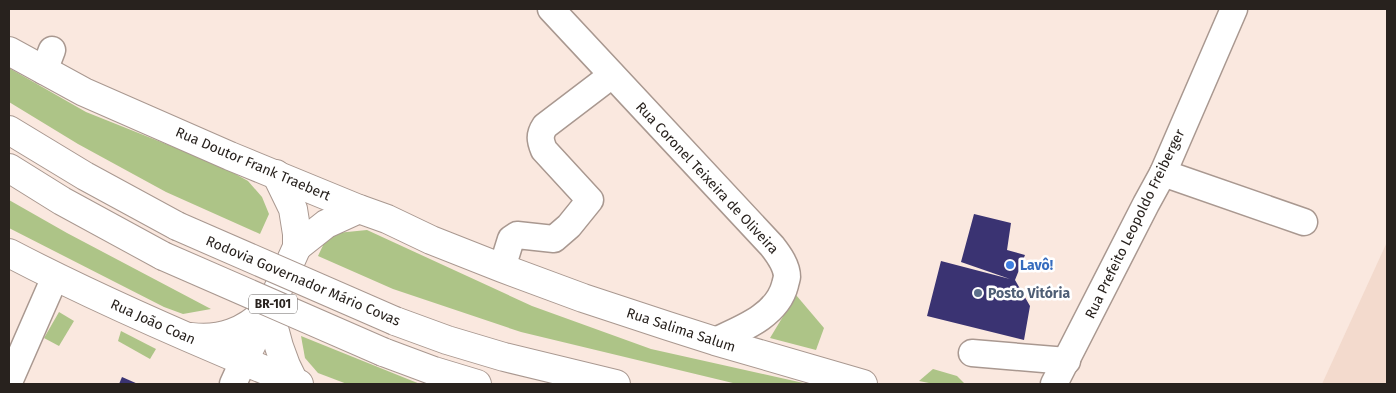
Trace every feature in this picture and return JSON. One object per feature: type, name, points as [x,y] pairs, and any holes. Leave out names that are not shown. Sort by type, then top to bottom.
[{"type":"main road","name":"Rua Doutor Frank Traebert","points":[[9,51],[48,61],[92,96],[230,156],[387,219],[431,240],[502,268]]},
{"type":"main road","name":"Rodovia Governador Mário Covas","points":[[9,130],[85,176],[177,226],[395,321],[447,340],[504,357],[616,384]]},
{"type":"main road","name":"BR-101","points":[[9,168],[62,201],[163,256],[383,352],[478,384]]},
{"type":"main road","points":[[238,373],[297,247],[293,209],[276,174]]},
{"type":"main road","points":[[297,247],[326,224],[359,209]]},
{"type":"main road","name":"Rua João Coan","points":[[9,254],[185,336],[238,373],[296,383]]},
{"type":"main road","name":"Rua Salima Salum","points":[[502,268],[583,298],[715,342],[863,384]]},
{"type":"main road","points":[[185,336],[203,338],[222,336],[240,330],[256,320],[270,307]]},
{"type":"main road","points":[[270,307],[280,353],[296,383]]},
{"type":"street","name":"Rua Coronel Teixeira de Oliveira","points":[[551,9],[772,246],[783,261],[787,278],[783,294],[772,308],[743,328],[715,342]]},
{"type":"street","name":"Rua Prefeito Leopoldo Freiberger","points":[[1054,384],[1068,373],[1146,204],[1164,173],[1234,9]]},
{"type":"street","points":[[502,268],[511,239],[516,235],[554,239],[569,226],[590,200],[544,150],[540,142],[541,132],[545,126],[612,75]]},
{"type":"street","points":[[1164,173],[1304,222]]},
{"type":"street","points":[[9,382],[55,277]]},
{"type":"street","points":[[972,353],[1068,373]]},
{"type":"shaded area","points":[[1387,242],[1387,384],[1322,384]]},
{"type":"green space","points":[[9,68],[86,112],[221,166],[248,181],[262,197],[269,214],[260,234],[166,192],[78,144],[9,102]]},
{"type":"green space","points":[[9,200],[211,309],[183,314],[164,307],[9,228]]},
{"type":"green space","points":[[367,230],[532,306],[651,349],[808,384],[737,384],[521,332],[393,289],[318,256],[326,239],[337,233]]},
{"type":"green space","points":[[796,295],[824,328],[816,350],[770,338]]},
{"type":"green space","points":[[59,312],[74,321],[59,346],[44,338]]},
{"type":"green space","points":[[121,331],[156,349],[150,359],[118,341]]},
{"type":"green space","points":[[301,336],[420,384],[347,384],[318,373],[305,358]]},
{"type":"green space","points":[[933,369],[957,376],[965,384],[934,384],[919,381]]},
{"type":"building","name":"Posto Vitória","points":[[974,214],[1011,223],[1007,250],[1025,255],[1015,280],[1030,306],[1024,340],[927,316],[941,261],[1010,279],[961,262]]},
{"type":"building","points":[[122,377],[138,384],[119,384]]},
{"type":"place","name":"Lavô!","points":[[1010,265]]},
{"type":"place","name":"Posto Vitória","points":[[978,293]]}]
